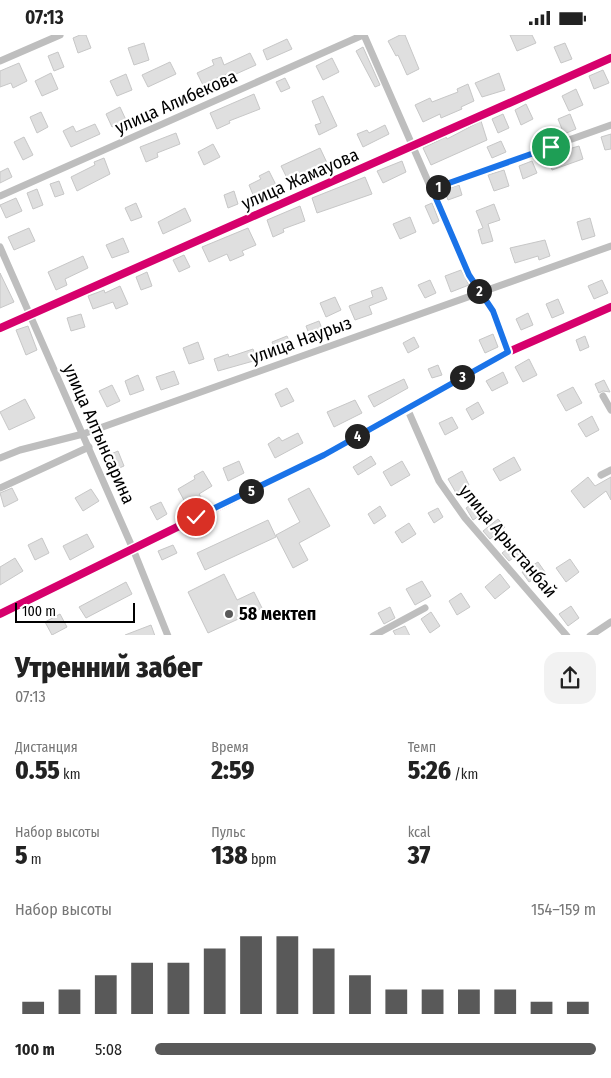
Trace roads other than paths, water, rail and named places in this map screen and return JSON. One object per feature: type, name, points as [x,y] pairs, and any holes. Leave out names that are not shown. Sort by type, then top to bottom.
[{"type":"street","points":[[0,61],[60,35]]},
{"type":"street","points":[[364,35],[469,275],[493,311],[508,352]]},
{"type":"street","name":"улица Алибекова","points":[[0,197],[364,35]]},
{"type":"street","name":"улица Жамауова","points":[[0,327],[611,58]]},
{"type":"street","points":[[432,189],[611,125]]},
{"type":"street","name":"улица Наурыз","points":[[0,458],[20,449],[83,434],[611,246]]},
{"type":"street","name":"улица Алтынсарина","points":[[0,247],[89,447],[168,635]]},
{"type":"street","points":[[0,614],[324,455],[508,352],[611,307]]},
{"type":"street","points":[[603,396],[611,411]]},
{"type":"street","name":"улица Арыстанбай","points":[[407,408],[439,481],[465,518],[567,635]]},
{"type":"street","points":[[0,488],[89,447]]},
{"type":"street","points":[[601,475],[611,470]]},
{"type":"street","points":[[373,635],[425,608]]},
{"type":"street","points":[[590,635],[611,622]]},
{"type":"place","name":"58 мектеп","points":[[229,614]]}]
